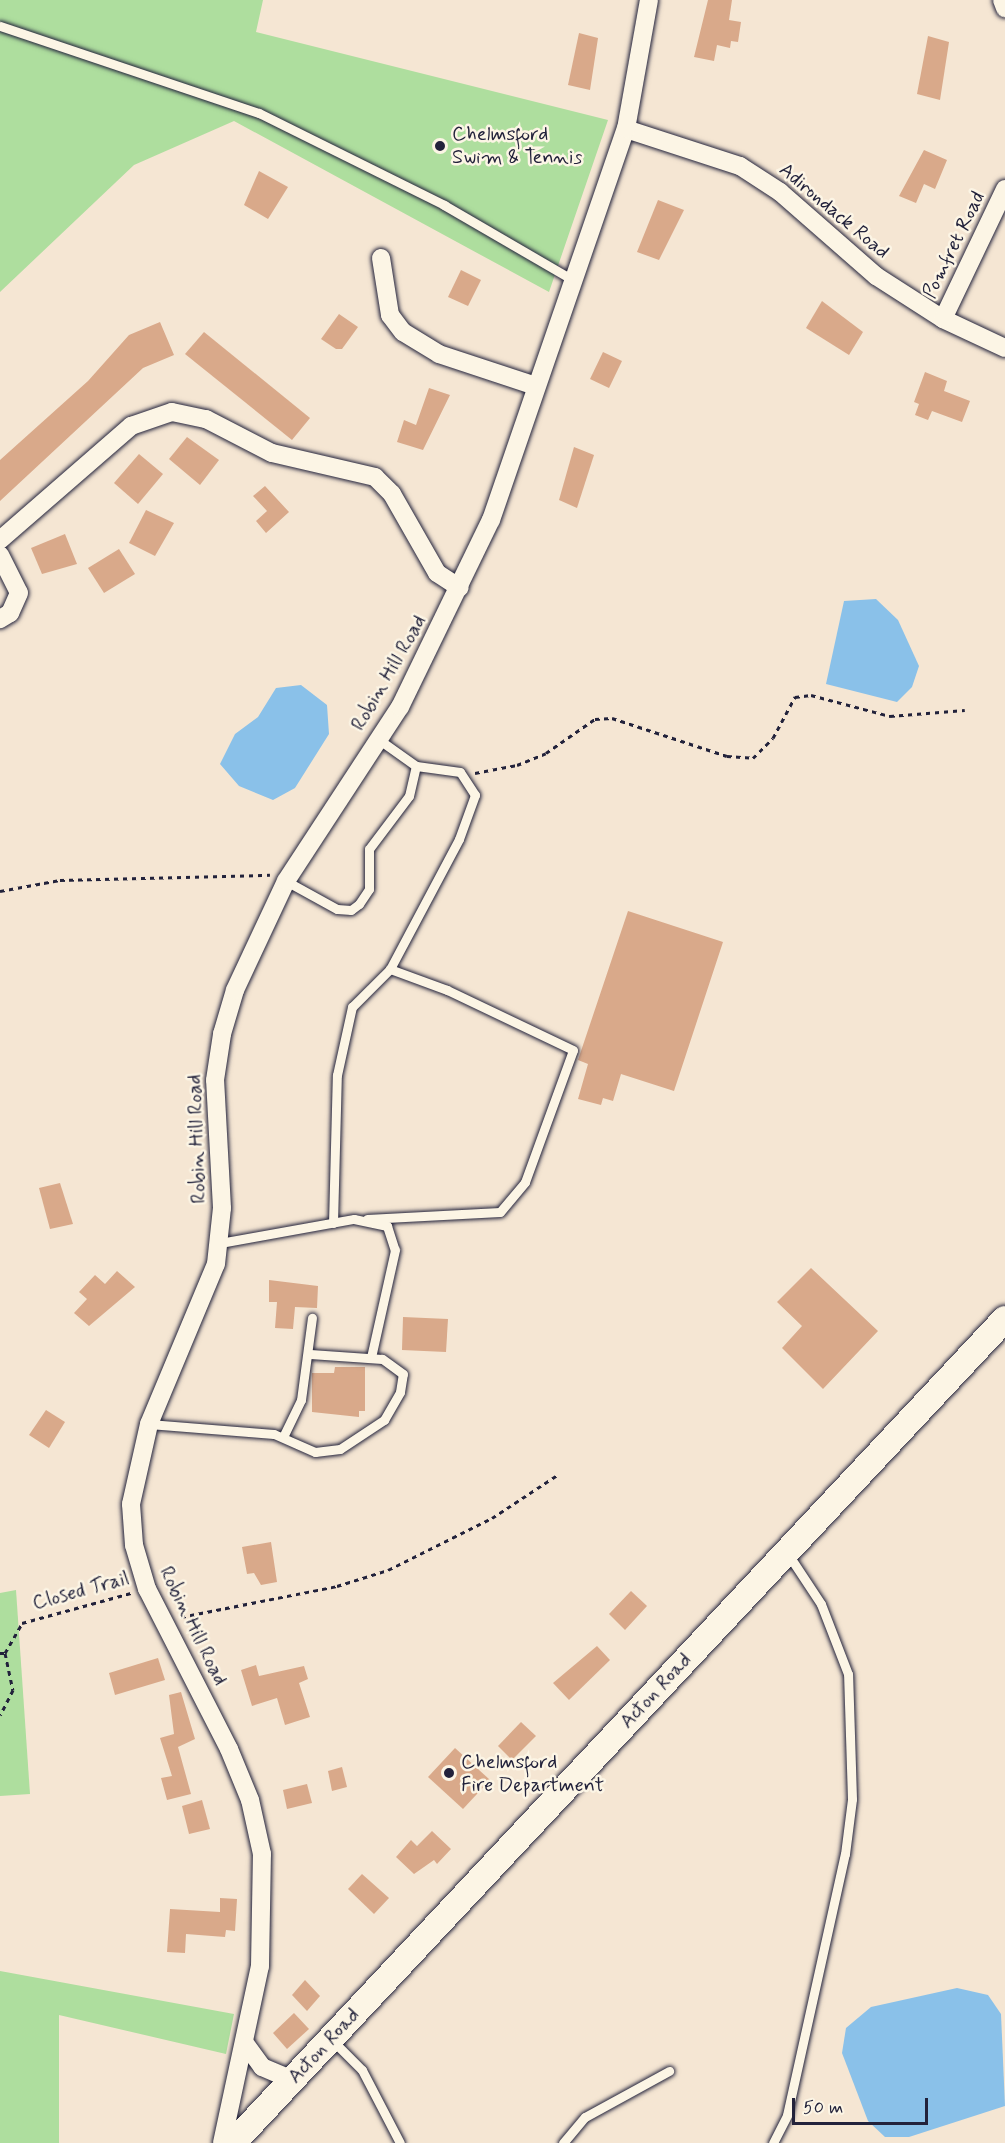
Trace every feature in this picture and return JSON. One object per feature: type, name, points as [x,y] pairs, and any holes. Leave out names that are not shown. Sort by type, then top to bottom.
[{"type":"main road","name":"Acton Road","points":[[233,2143],[1005,1319]]},
{"type":"street","name":"Robin Hill Road","points":[[222,2143],[244,2042],[265,1911],[258,1828],[229,1749],[162,1623],[147,1589],[134,1545],[131,1504],[149,1424],[199,1314],[220,1243],[215,1080],[222,1034],[235,990],[286,881],[378,739],[460,588],[503,489],[536,386],[626,129],[649,0]]},
{"type":"street","points":[[1002,0],[1005,6]]},
{"type":"street","name":"Adirondack Road","points":[[626,129],[721,157],[754,174],[876,276],[943,319],[1005,348]]},
{"type":"street","name":"Pomfret Road","points":[[943,319],[1005,189]]},
{"type":"street","points":[[381,258],[390,315],[403,332],[439,354],[536,386]]},
{"type":"street","points":[[0,540],[131,426],[172,412],[206,419],[272,453],[375,477],[392,494],[437,573],[460,588]]},
{"type":"street","points":[[0,555],[19,593],[10,613],[0,619]]},
{"type":"street","points":[[244,2042],[262,2067],[292,2080]]},
{"type":"lane","points":[[0,26],[259,113],[444,205],[573,280]]},
{"type":"lane","points":[[333,1223],[337,1075],[352,1006],[390,969],[473,808],[475,795],[464,775],[444,767],[416,766],[378,739]]},
{"type":"lane","points":[[286,881],[337,909],[351,910],[359,904],[369,889],[369,849],[409,796],[416,766]]},
{"type":"lane","points":[[220,1243],[367,1219],[500,1212],[525,1182],[573,1050],[390,969]]},
{"type":"lane","points":[[367,1219],[387,1226],[395,1241],[371,1357]]},
{"type":"lane","points":[[283,1437],[297,1415],[310,1354],[312,1318]]},
{"type":"lane","points":[[149,1424],[283,1437],[325,1453],[354,1442],[384,1420],[400,1392],[403,1374],[391,1362],[371,1357],[310,1354]]},
{"type":"lane","points":[[773,2143],[787,2115],[831,1924],[852,1787],[853,1717],[845,1665],[821,1604],[786,1553]]},
{"type":"lane","points":[[331,2038],[362,2070],[400,2143]]},
{"type":"lane","points":[[563,2143],[585,2117],[669,2071]]},
{"type":"path","points":[[464,775],[517,765],[595,719],[612,718],[727,756],[753,758],[773,738],[795,697],[811,695],[890,716],[965,710]]},
{"type":"path","points":[[0,891],[40,882],[197,873],[272,875],[286,881]]},
{"type":"path","points":[[162,1623],[379,1573],[492,1518],[559,1474]]},
{"type":"path","name":"Closed Trail","points":[[2,1653],[22,1623],[147,1589]]},
{"type":"path","points":[[0,1715],[13,1690],[2,1653]]},
{"type":"green space","name":"Chelmsford Swim & Tennis","points":[[0,0],[263,0],[256,32],[608,120],[549,292],[234,121],[134,165],[0,292]]},
{"type":"green space","points":[[16,1590],[30,1794],[0,1796],[0,1593]]},
{"type":"green space","points":[[0,1971],[234,2014],[226,2054],[59,2015],[59,2143],[0,2143]]},
{"type":"water","points":[[876,599],[898,620],[919,666],[912,687],[897,702],[826,684],[844,601]]},
{"type":"water","points":[[301,685],[327,705],[329,734],[295,788],[273,800],[239,786],[220,764],[235,734],[258,717],[276,688]]},
{"type":"water","points":[[957,1988],[988,1995],[1001,2014],[1005,2106],[909,2137],[885,2137],[868,2121],[842,2053],[846,2028],[871,2007]]},
{"type":"building","points":[[708,0],[732,0],[729,20],[741,22],[738,42],[731,41],[730,48],[717,45],[714,61],[694,57]]},
{"type":"building","points":[[579,33],[598,38],[590,90],[568,85]]},
{"type":"building","points":[[928,36],[949,42],[940,100],[917,94]]},
{"type":"building","points":[[924,150],[947,160],[935,189],[924,184],[916,203],[899,196]]},
{"type":"building","points":[[259,171],[288,187],[268,219],[244,205]]},
{"type":"building","points":[[658,200],[684,210],[659,260],[637,252]]},
{"type":"building","points":[[461,270],[481,280],[468,306],[448,297]]},
{"type":"building","points":[[822,301],[863,332],[849,355],[806,328]]},
{"type":"building","points":[[339,314],[358,327],[342,349],[336,349],[321,339]]},
{"type":"building","points":[[160,322],[174,355],[143,368],[0,501],[0,460],[88,381],[129,335]]},
{"type":"building","points":[[204,332],[310,418],[292,440],[185,354]]},
{"type":"building","points":[[603,352],[622,361],[609,388],[590,379]]},
{"type":"building","points":[[925,372],[947,381],[944,391],[970,401],[962,422],[932,411],[928,420],[915,415],[919,404],[914,402]]},
{"type":"building","points":[[429,388],[450,395],[423,450],[397,442],[404,420],[416,425]]},
{"type":"building","points":[[187,437],[219,460],[200,485],[169,459]]},
{"type":"building","points":[[574,447],[594,455],[577,508],[559,500]]},
{"type":"building","points":[[139,454],[163,474],[138,504],[114,483]]},
{"type":"building","points":[[265,486],[289,512],[266,533],[256,521],[267,511],[253,496]]},
{"type":"building","points":[[146,510],[174,523],[155,556],[129,543]]},
{"type":"building","points":[[65,534],[77,564],[42,574],[31,548]]},
{"type":"building","points":[[119,549],[135,574],[104,593],[88,568]]},
{"type":"building","points":[[628,911],[723,942],[674,1091],[621,1074],[613,1101],[603,1098],[601,1105],[578,1099],[588,1064],[578,1060]]},
{"type":"building","points":[[60,1183],[73,1224],[50,1229],[39,1188]]},
{"type":"building","points":[[811,1268],[878,1331],[823,1389],[782,1348],[802,1326],[777,1302]]},
{"type":"building","points":[[117,1271],[135,1287],[89,1326],[74,1313],[87,1299],[79,1292],[95,1275],[105,1284]]},
{"type":"building","points":[[269,1280],[318,1286],[317,1308],[295,1307],[293,1329],[275,1328],[277,1302],[269,1302]]},
{"type":"building","points":[[403,1317],[448,1319],[446,1352],[402,1350]]},
{"type":"building","points":[[335,1367],[365,1367],[365,1411],[359,1411],[359,1417],[312,1412],[312,1373],[334,1373]]},
{"type":"building","points":[[46,1410],[65,1422],[49,1448],[29,1435]]},
{"type":"building","points":[[271,1542],[277,1582],[261,1585],[254,1573],[247,1574],[242,1547]]},
{"type":"building","points":[[631,1591],[647,1606],[625,1630],[609,1614]]},
{"type":"building","points":[[597,1646],[610,1660],[569,1700],[553,1683]]},
{"type":"building","points":[[158,1658],[165,1680],[115,1695],[109,1673]]},
{"type":"building","points":[[256,1665],[259,1676],[304,1666],[308,1679],[299,1683],[310,1717],[285,1725],[277,1698],[252,1706],[241,1670]]},
{"type":"building","points":[[181,1692],[195,1739],[178,1747],[191,1794],[167,1800],[161,1778],[172,1776],[160,1738],[174,1734],[169,1695]]},
{"type":"building","points":[[521,1722],[536,1736],[512,1760],[498,1746]]},
{"type":"building","points":[[455,1748],[490,1780],[463,1809],[428,1777]]},
{"type":"building","points":[[342,1767],[347,1787],[332,1791],[328,1771]]},
{"type":"building","points":[[307,1784],[312,1803],[287,1809],[283,1790]]},
{"type":"building","points":[[202,1800],[210,1829],[189,1834],[182,1806]]},
{"type":"building","points":[[432,1831],[451,1849],[437,1864],[434,1860],[414,1874],[396,1857],[411,1840],[417,1846]]},
{"type":"building","points":[[362,1874],[389,1898],[374,1914],[348,1889]]},
{"type":"building","points":[[220,1898],[237,1899],[235,1931],[226,1930],[225,1937],[186,1934],[185,1953],[167,1952],[170,1909],[220,1912]]},
{"type":"building","points":[[305,1980],[320,1996],[307,2011],[292,1995]]},
{"type":"building","points":[[294,2013],[309,2029],[287,2049],[273,2033]]},
{"type":"place","name":"Chelmsford Swim & Tennis","points":[[440,146]]},
{"type":"place","name":"Chelmsford Fire Department","points":[[449,1773]]}]
